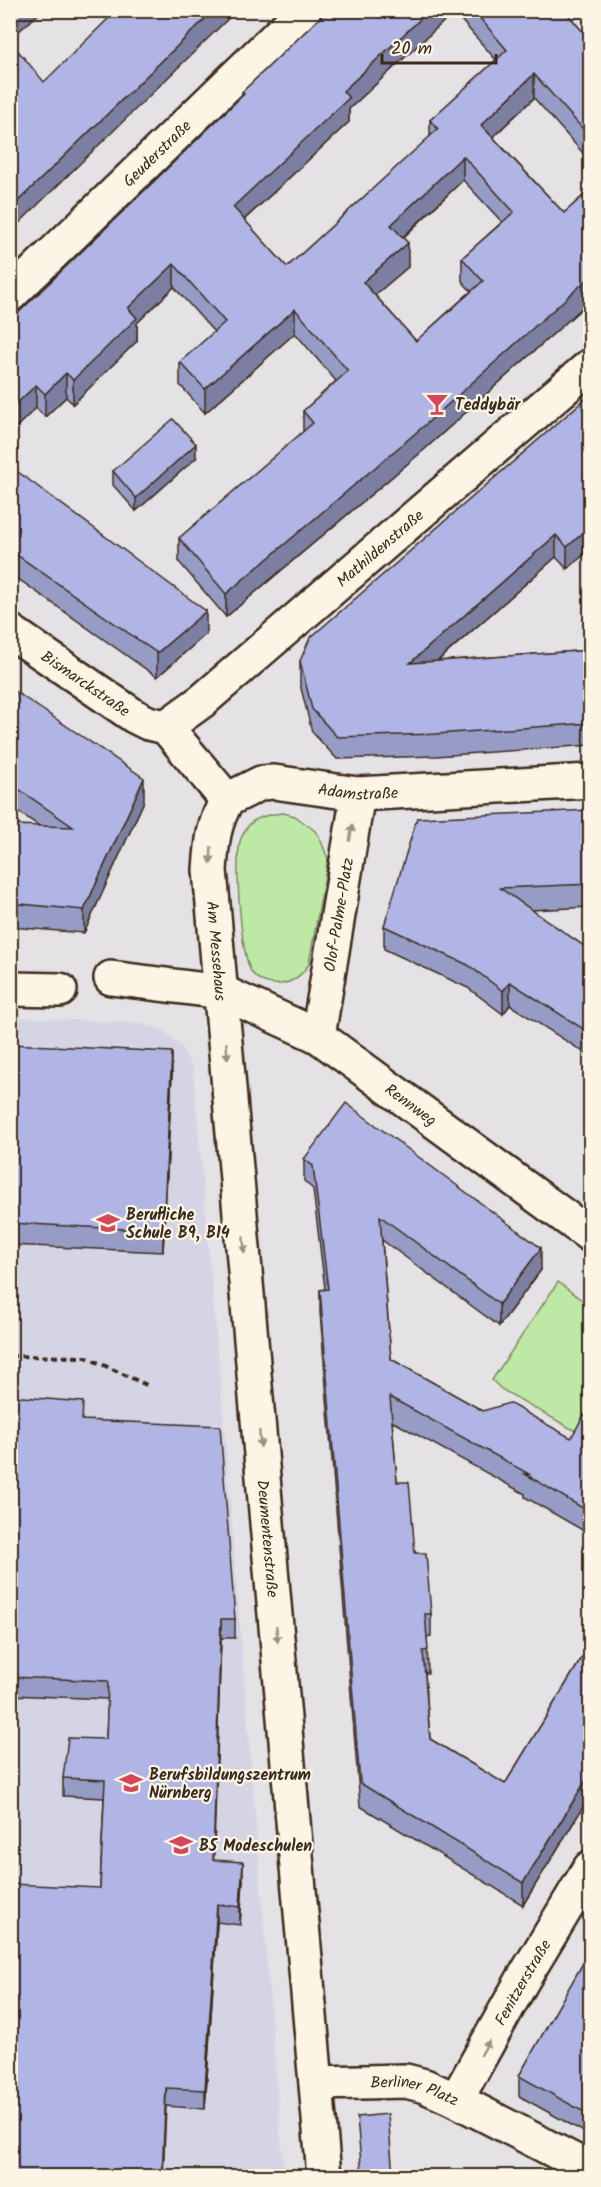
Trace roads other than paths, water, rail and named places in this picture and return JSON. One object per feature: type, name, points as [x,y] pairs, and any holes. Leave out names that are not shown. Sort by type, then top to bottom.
[{"type":"street","name":"Geuderstraße","points":[[10,295],[303,10]]},
{"type":"street","name":"Mathildenstraße","points":[[165,727],[202,701],[591,366]]},
{"type":"street","name":"Bismarckstraße","points":[[10,631],[134,716],[148,723],[165,727]]},
{"type":"street","points":[[165,727],[227,800]]},
{"type":"street","name":"Adamstraße","points":[[227,800],[261,783],[274,782],[358,794],[591,781]]},
{"type":"street","name":"Olof-Palme-Platz","points":[[318,1036],[358,794]]},
{"type":"street","name":"Am Messehaus","points":[[111,978],[222,992],[210,870],[217,817],[227,800]]},
{"type":"street","points":[[10,989],[60,990]]},
{"type":"street","name":"Rennweg","points":[[222,992],[318,1036],[591,1234]]},
{"type":"street","name":"Deumentenstraße","points":[[222,992],[316,2083]]},
{"type":"street","name":"Fenitzerstraße","points":[[456,2100],[522,1981],[591,1868]]},
{"type":"street","name":"Berliner Platz","points":[[316,2083],[406,2081],[425,2086],[591,2169]]},
{"type":"street","points":[[316,2083],[324,2176]]},
{"type":"place","name":"Teddybär","points":[[437,404]]},
{"type":"place","name":"Berufliche Schule B9, B14","points":[[108,1223]]},
{"type":"place","name":"Berufsbildungszentrum Nürnberg","points":[[131,1783]]},
{"type":"place","name":"B5 Modeschulen","points":[[181,1845]]}]
